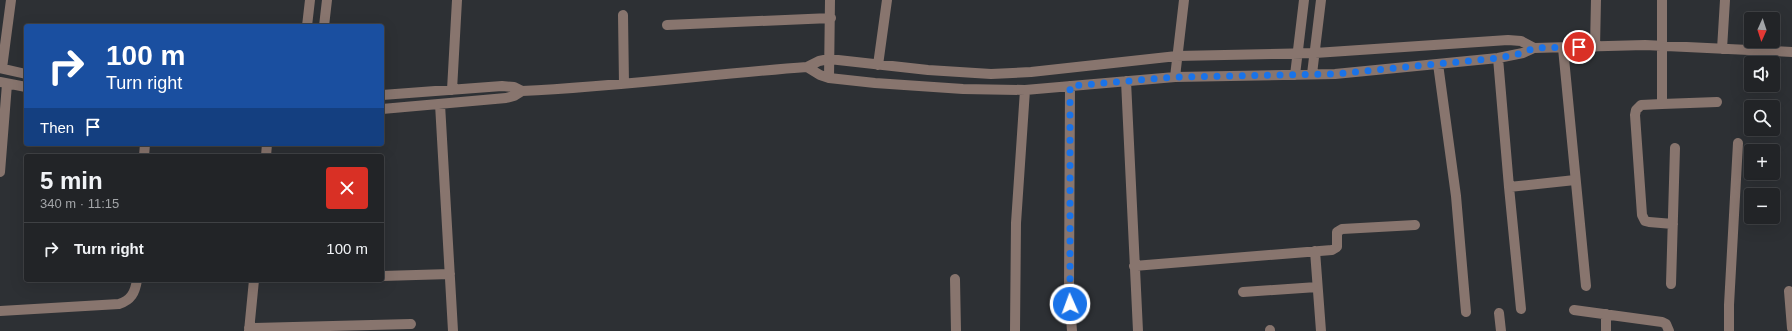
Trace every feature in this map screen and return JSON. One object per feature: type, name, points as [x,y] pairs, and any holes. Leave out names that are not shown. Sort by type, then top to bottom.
[{"type":"street","points":[[11,0],[1,68],[24,74]]},
{"type":"street","points":[[307,24],[310,0]]},
{"type":"street","points":[[324,24],[327,0]]},
{"type":"street","points":[[452,90],[457,0]]},
{"type":"street","points":[[829,78],[831,18],[830,0]]},
{"type":"street","points":[[878,65],[887,0]]},
{"type":"street","points":[[1175,77],[1184,0]]},
{"type":"street","points":[[1295,75],[1304,0]]},
{"type":"street","points":[[1312,74],[1321,0]]},
{"type":"street","points":[[1595,47],[1596,0]]},
{"type":"street","points":[[1662,0],[1662,104]]},
{"type":"street","points":[[1722,49],[1725,0]]},
{"type":"street","points":[[623,15],[624,84]]},
{"type":"street","points":[[667,25],[831,18]]},
{"type":"street","points":[[384,95],[508,86],[522,91],[582,89],[698,76],[807,67],[819,61],[829,60],[964,73],[1031,72],[1177,56],[1315,53],[1508,40],[1520,41],[1534,48]]},
{"type":"street","points":[[807,67],[820,75],[829,78],[963,89],[1025,90],[1175,77],[1295,75],[1438,64],[1498,58],[1523,53],[1534,48],[1661,45],[1792,52]]},
{"type":"street","points":[[1563,48],[1586,286]]},
{"type":"street","points":[[1498,58],[1521,309]]},
{"type":"street","points":[[1438,64],[1456,196],[1466,312]]},
{"type":"street","points":[[927,86],[928,70]]},
{"type":"street","points":[[963,89],[964,73]]},
{"type":"street","points":[[1126,81],[1138,331]]},
{"type":"street","points":[[0,172],[4,83],[24,87]]},
{"type":"street","points":[[1070,86],[1069,291],[1072,331]]},
{"type":"street","points":[[1015,331],[1016,223],[1025,90]]},
{"type":"street","points":[[384,109],[510,98],[522,91]]},
{"type":"street","points":[[1673,224],[1645,221],[1642,215],[1636,110],[1641,105],[1717,102]]},
{"type":"street","points":[[440,104],[453,331]]},
{"type":"street","points":[[1729,331],[1728,305],[1738,143]]},
{"type":"street","points":[[1671,284],[1676,148]]},
{"type":"street","points":[[1509,187],[1575,180]]},
{"type":"street","points":[[1134,266],[1315,251],[1337,247],[1337,232],[1342,229],[1415,225]]},
{"type":"street","points":[[1315,251],[1321,331]]},
{"type":"street","points":[[384,276],[450,274]]},
{"type":"street","points":[[955,279],[956,331]]},
{"type":"street","points":[[0,311],[119,304],[132,296],[136,282]]},
{"type":"street","points":[[254,282],[249,330],[411,324]]},
{"type":"street","points":[[1243,292],[1317,287]]},
{"type":"street","points":[[1789,291],[1792,328]]},
{"type":"street","points":[[1574,310],[1662,322],[1666,324],[1669,331]]},
{"type":"street","points":[[1499,314],[1501,331]]},
{"type":"street","points":[[1606,314],[1606,331]]},
{"type":"route","points":[[1070,304],[1070,86],[1175,77],[1335,74],[1498,58],[1523,53],[1534,48],[1579,47]]}]
